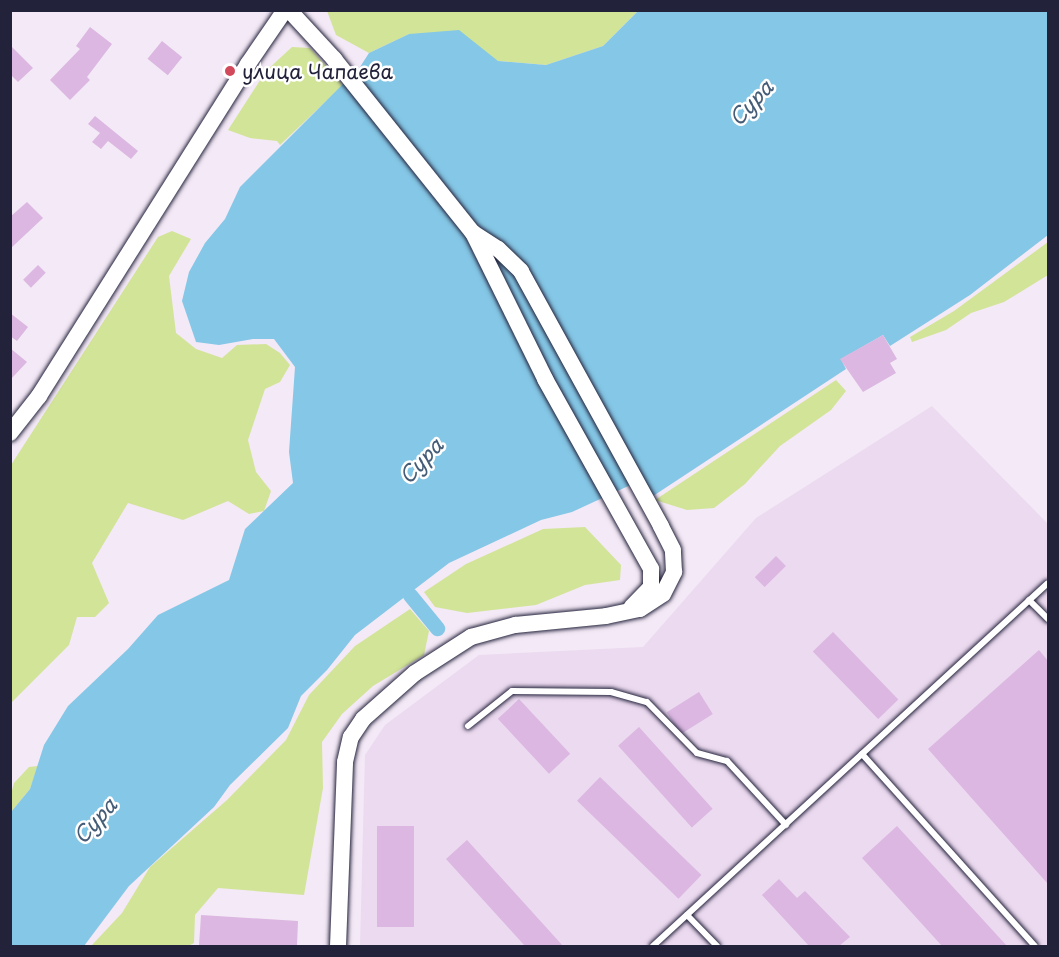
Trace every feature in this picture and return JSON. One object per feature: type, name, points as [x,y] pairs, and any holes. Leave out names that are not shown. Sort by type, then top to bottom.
[{"type":"main road","points":[[10,433],[39,396],[248,64],[287,10],[334,59],[473,233],[545,379],[651,569],[652,579],[644,597],[627,612]]},
{"type":"main road","points":[[338,946],[345,762],[351,737],[363,719],[415,673],[453,647],[486,631],[627,612],[652,603],[671,584],[674,572],[673,550],[661,526],[521,271],[498,249],[473,233]]},
{"type":"lane","points":[[653,946],[1048,583]]},
{"type":"lane","points":[[1029,600],[1048,619]]},
{"type":"lane","points":[[468,726],[513,691],[610,692],[647,702],[697,753],[727,761],[786,825]]},
{"type":"lane","points":[[862,754],[1035,946]]},
{"type":"lane","points":[[687,915],[717,946]]},
{"type":"shaded area","points":[[932,406],[1048,524],[1048,946],[360,946],[365,755],[385,725],[479,655],[643,647],[756,518]]},
{"type":"green space","points":[[327,11],[638,11],[603,46],[546,65],[498,61],[409,34],[369,53],[336,35]]},
{"type":"green space","points":[[292,47],[310,48],[343,85],[280,145],[277,141],[250,138],[228,130],[266,71]]},
{"type":"green space","points":[[172,231],[191,239],[169,276],[176,333],[196,349],[222,358],[237,345],[266,344],[280,353],[290,365],[280,382],[265,389],[248,440],[256,472],[271,491],[264,511],[249,514],[228,501],[183,520],[128,503],[92,563],[109,603],[95,617],[77,617],[69,645],[11,703],[11,465],[158,237]]},
{"type":"green space","points":[[1048,242],[1048,275],[1004,302],[971,313],[946,330],[912,342],[910,337],[954,311]]},
{"type":"green space","points":[[836,380],[846,391],[831,410],[780,446],[745,484],[714,508],[687,510],[655,500]]},
{"type":"green space","points":[[585,527],[621,565],[620,580],[585,585],[536,605],[467,613],[435,607],[424,592],[466,564],[543,529]]},
{"type":"green space","points":[[410,609],[429,631],[424,655],[373,686],[342,714],[322,742],[323,788],[304,895],[218,888],[195,915],[194,943],[188,946],[91,946],[122,913],[150,867],[227,800],[286,740],[309,695],[355,646]]},
{"type":"green space","points":[[38,766],[30,789],[11,812],[11,794],[14,783],[29,767]]},
{"type":"water","name":"Сура","points":[[638,11],[1048,11],[1048,235],[970,295],[890,346],[883,335],[841,359],[846,369],[647,500],[637,482],[572,512],[541,520],[449,563],[355,635],[327,670],[301,696],[288,728],[230,785],[214,807],[129,886],[84,946],[11,946],[11,812],[30,789],[44,745],[68,706],[128,649],[158,615],[229,580],[245,529],[293,483],[289,452],[295,367],[274,339],[253,339],[219,345],[196,342],[182,301],[189,272],[205,243],[225,219],[240,187],[360,67],[369,53],[409,34],[459,30],[498,61],[546,65],[603,46]]},
{"type":"building","points":[[90,27],[112,44],[87,77],[90,80],[70,100],[50,80],[80,49],[76,46]]},
{"type":"building","points":[[162,41],[182,57],[168,75],[148,59]]},
{"type":"building","points":[[10,45],[33,68],[18,82],[10,74]]},
{"type":"building","points":[[95,116],[138,151],[131,159],[108,141],[101,149],[92,142],[100,133],[88,124]]},
{"type":"building","points":[[27,202],[43,218],[10,249],[10,217]]},
{"type":"building","points":[[38,265],[46,273],[31,288],[23,280]]},
{"type":"building","points":[[10,313],[28,327],[17,341],[10,336]]},
{"type":"building","points":[[883,335],[897,359],[890,363],[896,373],[863,392],[840,359]]},
{"type":"building","points":[[10,348],[27,362],[10,380]]},
{"type":"building","points":[[776,556],[786,566],[765,587],[755,577]]},
{"type":"building","points":[[833,632],[898,700],[878,719],[813,651]]},
{"type":"building","points":[[1039,650],[1048,661],[1048,884],[928,749]]},
{"type":"building","points":[[699,692],[713,714],[681,734],[667,712]]},
{"type":"building","points":[[519,699],[570,754],[549,774],[498,719]]},
{"type":"building","points":[[639,727],[713,809],[692,827],[618,746]]},
{"type":"building","points":[[600,777],[701,875],[679,899],[577,801]]},
{"type":"building","points":[[377,826],[414,826],[414,927],[377,927]]},
{"type":"building","points":[[897,826],[1007,946],[942,946],[862,858]]},
{"type":"building","points":[[467,840],[563,946],[525,946],[446,859]]},
{"type":"building","points":[[779,879],[797,898],[805,891],[850,937],[839,946],[809,946],[762,895]]},
{"type":"building","points":[[201,915],[298,921],[297,946],[199,946]]},
{"type":"waterway","points":[[410,595],[437,628]]},
{"type":"place","name":"улица Чапаева","points":[[230,71]]}]
